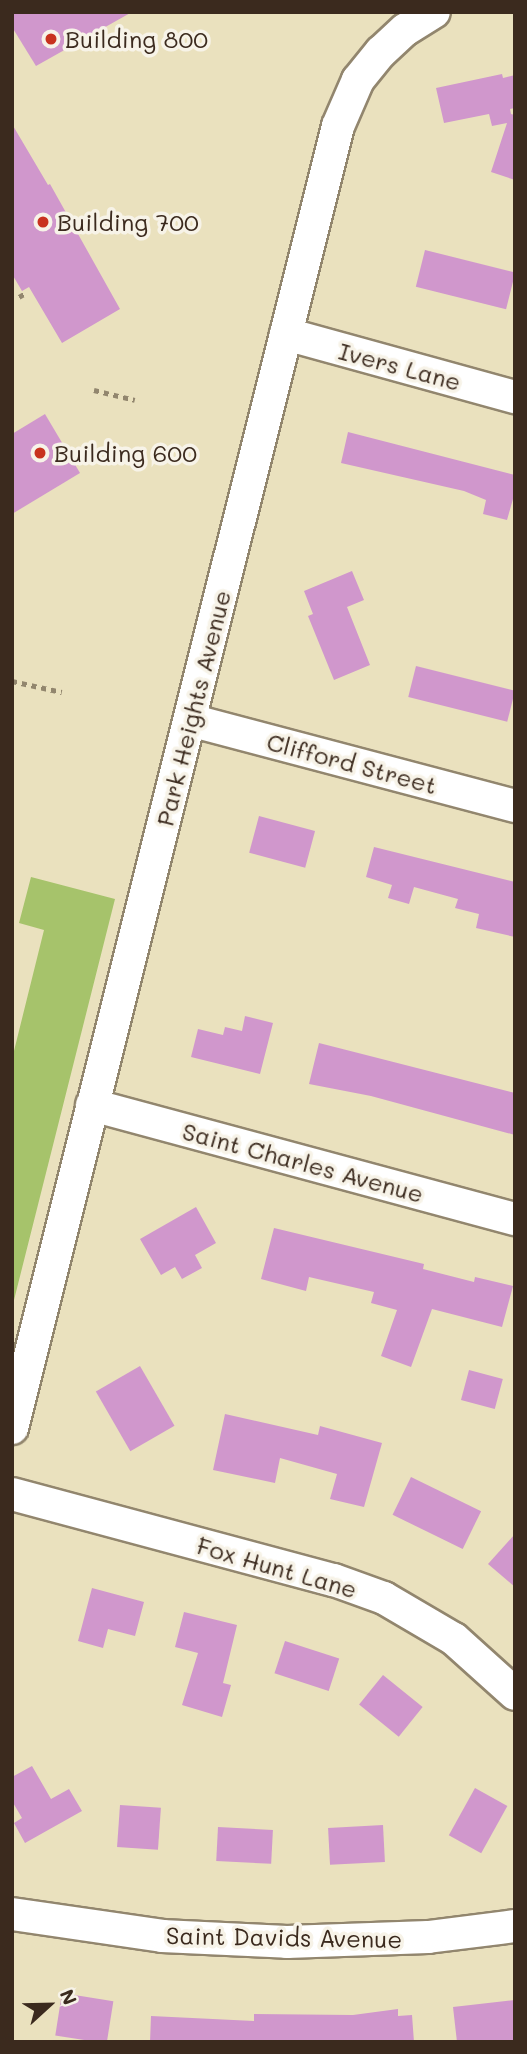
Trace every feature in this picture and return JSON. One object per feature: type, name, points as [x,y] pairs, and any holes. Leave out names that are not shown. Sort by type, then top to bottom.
[{"type":"street","name":"Park Heights Avenue","points":[[12,1428],[346,102],[358,80],[381,52],[429,15]]},
{"type":"street","name":"Ivers Lane","points":[[286,334],[515,397]]},
{"type":"street","name":"Clifford Street","points":[[190,720],[515,806]]},
{"type":"street","name":"Saint Charles Avenue","points":[[92,1105],[515,1219]]},
{"type":"street","name":"Fox Hunt Lane","points":[[12,1494],[334,1580],[384,1598],[454,1639],[515,1694]]},
{"type":"street","name":"Saint Davids Avenue","points":[[12,1914],[162,1936],[287,1942],[428,1937],[515,1926]]},
{"type":"path","points":[[94,390],[135,400]]},
{"type":"path","points":[[12,681],[62,692]]},
{"type":"green space","points":[[31,877],[115,899],[12,1308],[12,1059],[44,930],[19,923]]},
{"type":"building","name":"Building 800","points":[[12,12],[132,12],[36,66],[12,27]]},
{"type":"building","points":[[502,74],[503,78],[515,75],[515,108],[510,109],[511,114],[515,115],[515,180],[491,172],[507,123],[492,126],[489,114],[444,123],[436,88]]},
{"type":"building","name":"Building 700","points":[[12,124],[48,185],[50,184],[120,309],[62,343],[29,287],[22,291],[12,274]]},
{"type":"building","points":[[425,250],[515,272],[506,309],[416,287]]},
{"type":"building","name":"Building 600","points":[[45,414],[80,473],[12,514],[12,434]]},
{"type":"building","points":[[348,432],[515,475],[515,492],[507,520],[483,514],[486,500],[464,491],[341,463]]},
{"type":"building","points":[[352,571],[364,600],[347,607],[370,665],[334,680],[308,616],[313,614],[304,591]]},
{"type":"building","points":[[416,666],[515,691],[507,722],[408,697]]},
{"type":"building","points":[[259,816],[315,831],[305,868],[249,853]]},
{"type":"building","points":[[374,847],[515,882],[515,937],[476,928],[479,914],[455,908],[458,899],[414,887],[409,904],[388,898],[392,885],[366,877]]},
{"type":"building","points":[[245,1016],[273,1023],[260,1074],[191,1057],[198,1029],[223,1035],[225,1027],[242,1031]]},
{"type":"building","points":[[319,1043],[515,1093],[515,1135],[371,1096],[309,1084]]},
{"type":"building","points":[[196,1207],[216,1243],[195,1255],[202,1268],[182,1279],[175,1267],[161,1275],[140,1239]]},
{"type":"building","points":[[274,1228],[424,1264],[423,1269],[474,1282],[475,1277],[513,1286],[502,1327],[432,1309],[411,1367],[381,1356],[397,1310],[371,1303],[374,1292],[309,1277],[306,1291],[261,1279]]},
{"type":"building","points":[[140,1366],[174,1426],[130,1451],[96,1392]]},
{"type":"building","points":[[469,1370],[503,1379],[495,1409],[461,1400]]},
{"type":"building","points":[[225,1414],[318,1435],[320,1426],[382,1443],[364,1507],[330,1499],[337,1474],[280,1458],[275,1483],[213,1470]]},
{"type":"building","points":[[411,1477],[481,1511],[463,1549],[393,1515]]},
{"type":"building","points":[[515,1534],[515,1587],[488,1564]]},
{"type":"building","points":[[92,1588],[144,1602],[135,1636],[108,1629],[103,1648],[78,1641]]},
{"type":"building","points":[[184,1612],[237,1625],[223,1683],[231,1685],[222,1717],[182,1705],[198,1653],[175,1647]]},
{"type":"building","points":[[285,1641],[339,1659],[329,1691],[274,1673]]},
{"type":"building","points":[[383,1675],[423,1707],[399,1737],[359,1705]]},
{"type":"building","points":[[32,1766],[51,1799],[69,1789],[82,1811],[25,1843],[14,1823],[22,1818],[12,1801],[12,1777]]},
{"type":"building","points":[[475,1788],[507,1806],[481,1853],[449,1835]]},
{"type":"building","points":[[120,1805],[161,1808],[158,1850],[117,1847]]},
{"type":"building","points":[[383,1825],[385,1862],[330,1865],[328,1828]]},
{"type":"building","points":[[218,1827],[273,1830],[271,1864],[216,1861]]},
{"type":"building","points":[[62,1993],[113,2001],[107,2042],[55,2035]]},
{"type":"building","points":[[515,2000],[515,2042],[457,2042],[453,2007]]},
{"type":"building","points":[[398,2009],[398,2016],[412,2015],[414,2042],[150,2042],[151,2016],[254,2021],[254,2014],[353,2015]]},
{"type":"place","name":"Building 800","points":[[51,39]]},
{"type":"place","name":"Building 700","points":[[43,222]]},
{"type":"place","name":"Building 600","points":[[40,453]]}]
